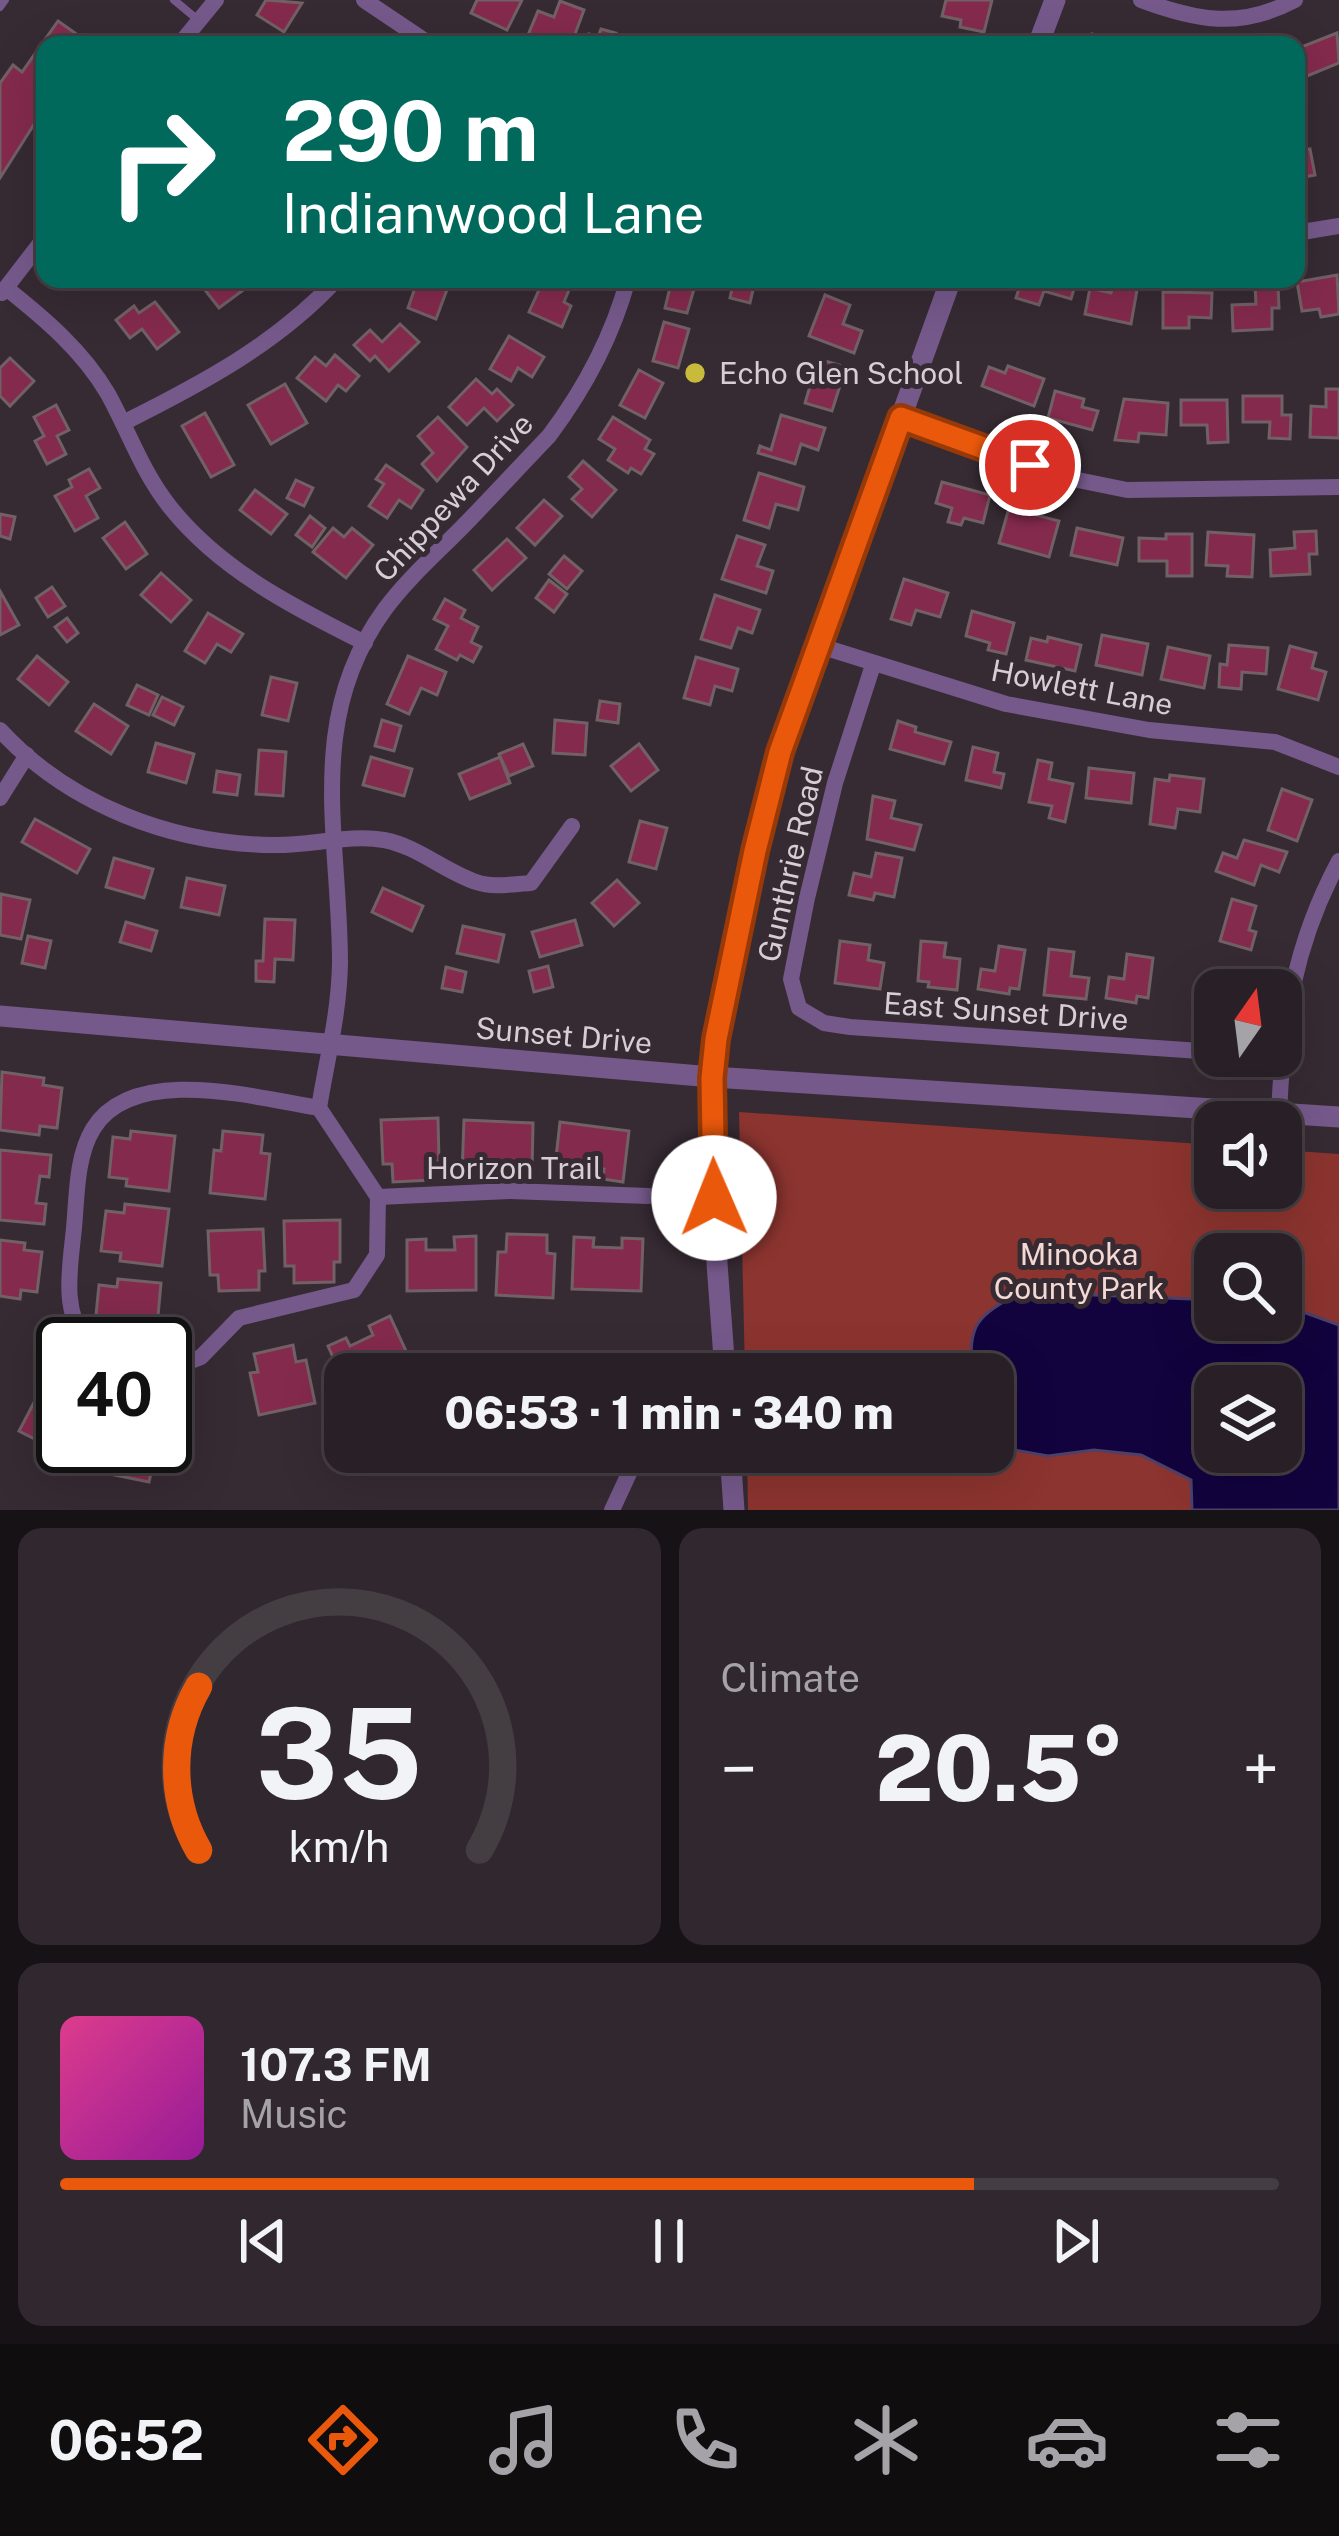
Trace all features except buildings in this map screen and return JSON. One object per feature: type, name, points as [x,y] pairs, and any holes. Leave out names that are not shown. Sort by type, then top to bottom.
[{"type":"street","points":[[186,36],[216,0]]},
{"type":"street","points":[[364,0],[418,36]]},
{"type":"street","points":[[1041,36],[1055,0]]},
{"type":"street","points":[[1141,0],[1183,16],[1220,19],[1248,19],[1295,0]]},
{"type":"street","points":[[1305,232],[1339,226]]},
{"type":"street","points":[[36,248],[2,289],[67,340],[105,389],[144,472],[172,510],[209,548],[289,605],[365,643]]},
{"type":"street","points":[[123,423],[250,353],[281,332],[327,288]]},
{"type":"street","name":"Chippewa Drive","points":[[334,1045],[340,968],[331,763],[335,719],[365,643],[384,610],[418,569],[550,436],[596,364],[625,288]]},
{"type":"street","points":[[724,1353],[712,1078],[755,851],[780,752],[948,288]]},
{"type":"street","points":[[901,418],[1069,478],[1127,490],[1339,487]]},
{"type":"street","name":"Howlett Lane","points":[[817,645],[1061,717],[1275,742],[1339,767]]},
{"type":"street","name":"Gunthrie Road","points":[[799,1008],[791,979],[811,881],[873,665]]},
{"type":"street","points":[[0,730],[65,785],[144,824],[206,840],[268,845],[387,840],[478,883],[497,885],[531,883],[572,826]]},
{"type":"street","points":[[0,798],[27,755]]},
{"type":"street","points":[[1296,969],[1300,949],[1339,861]]},
{"type":"street","name":"East Sunset Drive","points":[[799,1008],[824,1023],[850,1027],[1194,1051]]},
{"type":"street","name":"Sunset Drive","points":[[0,1016],[712,1078],[1194,1109]]},
{"type":"street","points":[[192,1360],[239,1318],[354,1290],[376,1255],[378,1197],[320,1108],[334,1045]]},
{"type":"street","points":[[73,1317],[68,1294],[80,1166],[93,1129],[114,1107],[149,1090],[225,1093],[320,1108]]},
{"type":"street","name":"Sunset Drive","points":[[1302,1115],[1339,1118]]},
{"type":"street","name":"Horizon Trail","points":[[378,1197],[510,1191],[649,1196]]},
{"type":"street","points":[[612,1510],[629,1473]]},
{"type":"street","points":[[731,1473],[734,1510]]},
{"type":"lane","points":[[174,0],[199,20]]},
{"type":"green space","name":"Minooka County Park","points":[[739,1112],[1194,1144],[1194,1209],[1302,1209],[1302,1151],[1339,1154],[1339,1510],[748,1510],[747,1473],[1014,1473],[1014,1353],[745,1353]]},
{"type":"shaded area","points":[[1020,1292],[1194,1299],[1194,1341],[1302,1341],[1302,1312],[1339,1325],[1339,1510],[1192,1510],[1191,1480],[1141,1455],[1094,1450],[1048,1456],[1014,1450],[1014,1353],[972,1353],[974,1332],[985,1315]]},
{"type":"place","name":"Echo Glen School","points":[[695,373]]},
{"type":"route","points":[[714,1198],[716,1039],[755,851],[780,752],[901,418],[1030,465]]}]
